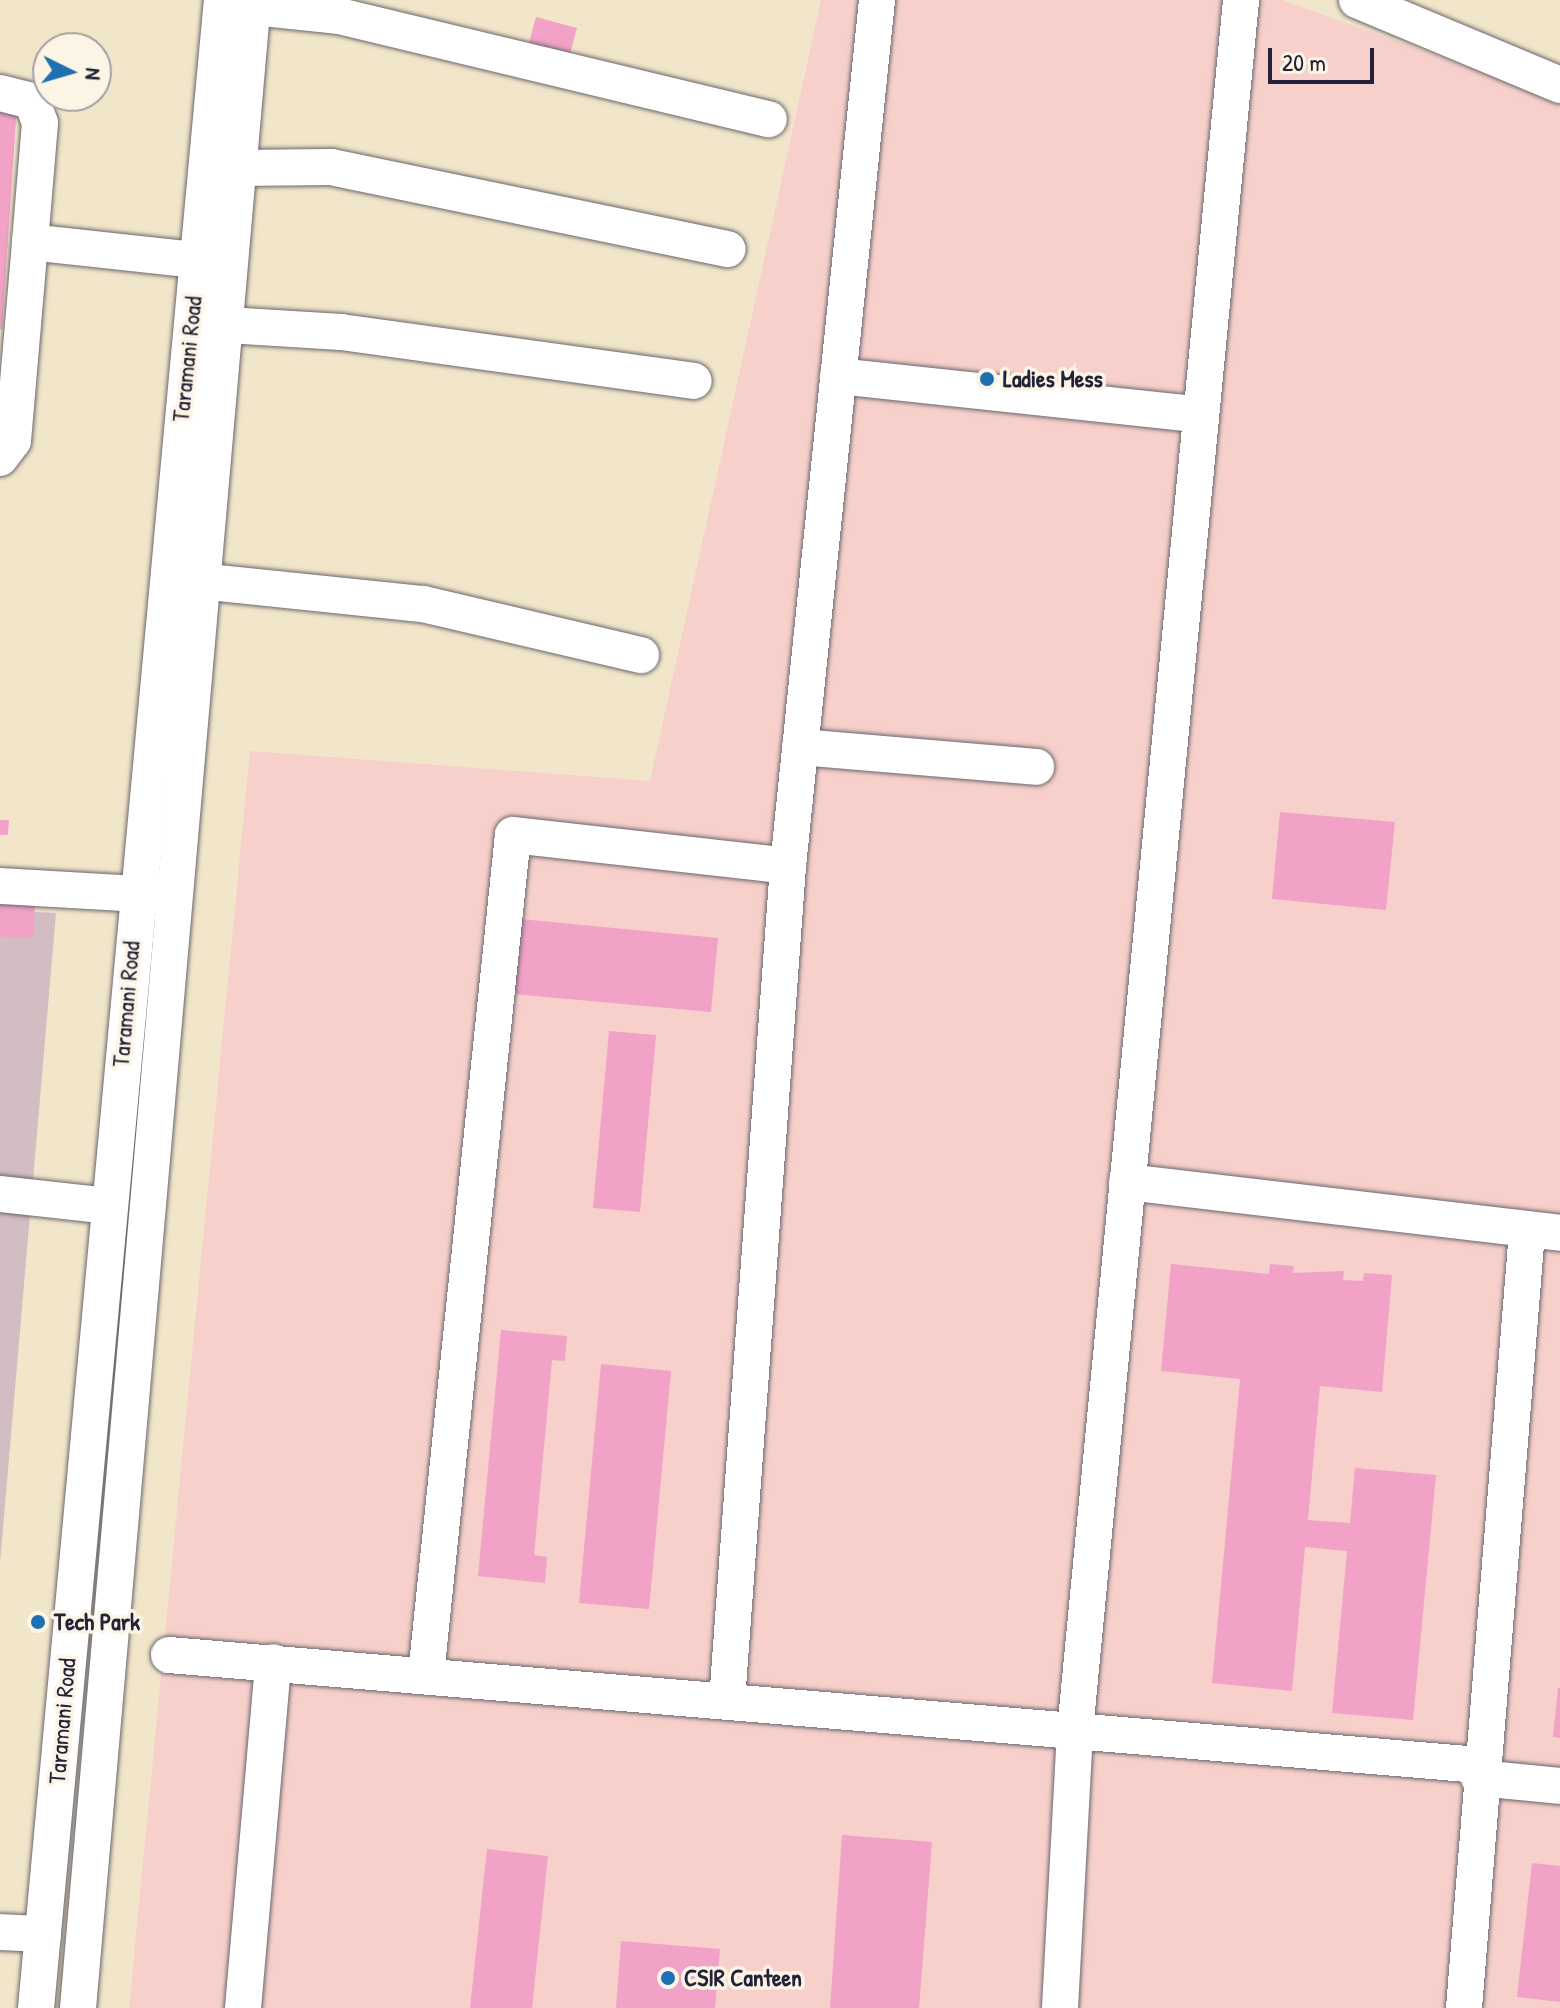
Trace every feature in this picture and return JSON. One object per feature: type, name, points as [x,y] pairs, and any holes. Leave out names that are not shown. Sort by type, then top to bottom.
[{"type":"street","points":[[727,1701],[788,866],[877,0]]},
{"type":"street","points":[[1060,2008],[1075,1731],[1241,0]]},
{"type":"street","points":[[1357,0],[1560,85]]},
{"type":"street","points":[[242,2],[339,16],[769,119]]},
{"type":"street","name":"Taramani Road","points":[[78,2008],[175,895],[199,581],[227,325],[242,2]]},
{"type":"street","name":"Taramani Road","points":[[36,2008],[134,895],[197,260],[242,2]]},
{"type":"street","points":[[0,93],[32,101],[40,123],[13,441],[0,458]]},
{"type":"street","points":[[236,168],[331,167],[728,249]]},
{"type":"street","points":[[30,242],[197,260]]},
{"type":"street","points":[[227,325],[341,332],[694,381]]},
{"type":"street","points":[[838,376],[1201,415]]},
{"type":"street","points":[[199,581],[423,604],[641,655]]},
{"type":"street","points":[[800,747],[1036,767]]},
{"type":"street","points":[[426,1675],[513,835],[788,866]]},
{"type":"street","points":[[0,886],[175,895]]},
{"type":"street","points":[[1127,1182],[1544,1232],[1480,1772],[1464,2008]]},
{"type":"street","points":[[0,1194],[108,1206]]},
{"type":"street","points":[[169,1655],[1075,1731],[1480,1772],[1560,1786]]},
{"type":"street","points":[[243,2008],[273,1662]]},
{"type":"street","points":[[0,1932],[43,1934]]},
{"type":"shaded area","points":[[821,0],[1282,0],[1560,100],[1560,2008],[129,2008],[250,751],[650,781]]},
{"type":"shaded area","points":[[0,910],[56,913],[0,1563]]},
{"type":"building","points":[[536,17],[577,28],[567,65],[526,54]]},
{"type":"building","points":[[0,103],[17,104],[2,329],[0,329]]},
{"type":"building","points":[[1280,812],[1395,822],[1386,910],[1272,899]]},
{"type":"building","points":[[0,820],[9,820],[8,835],[0,835]]},
{"type":"building","points":[[0,902],[35,904],[33,938],[0,937]]},
{"type":"building","points":[[520,919],[718,938],[711,1012],[513,994]]},
{"type":"building","points":[[609,1031],[656,1035],[640,1212],[593,1208]]},
{"type":"building","points":[[1171,1264],[1269,1274],[1270,1264],[1294,1266],[1293,1273],[1344,1271],[1343,1280],[1363,1281],[1364,1273],[1392,1275],[1382,1392],[1320,1386],[1308,1520],[1350,1523],[1355,1468],[1436,1475],[1413,1720],[1332,1713],[1347,1551],[1305,1547],[1292,1691],[1212,1683],[1240,1379],[1161,1371]]},
{"type":"building","points":[[501,1330],[567,1336],[565,1361],[552,1360],[534,1555],[547,1557],[545,1583],[478,1576]]},
{"type":"building","points":[[601,1364],[671,1371],[649,1609],[579,1603]]},
{"type":"building","points":[[1560,1688],[1560,1738],[1553,1737]]},
{"type":"building","points":[[842,1835],[932,1842],[919,2008],[830,2008]]},
{"type":"building","points":[[487,1849],[548,1856],[532,2008],[470,2008]]},
{"type":"building","points":[[1532,1863],[1560,1866],[1560,2002],[1517,1997]]},
{"type":"building","name":"CSIR Canteen","points":[[621,1941],[720,1949],[715,2008],[616,2008]]},
{"type":"place","name":"Ladies Mess","points":[[987,379]]},
{"type":"place","name":"Tech Park","points":[[38,1622]]},
{"type":"place","name":"CSIR Canteen","points":[[668,1978]]}]
